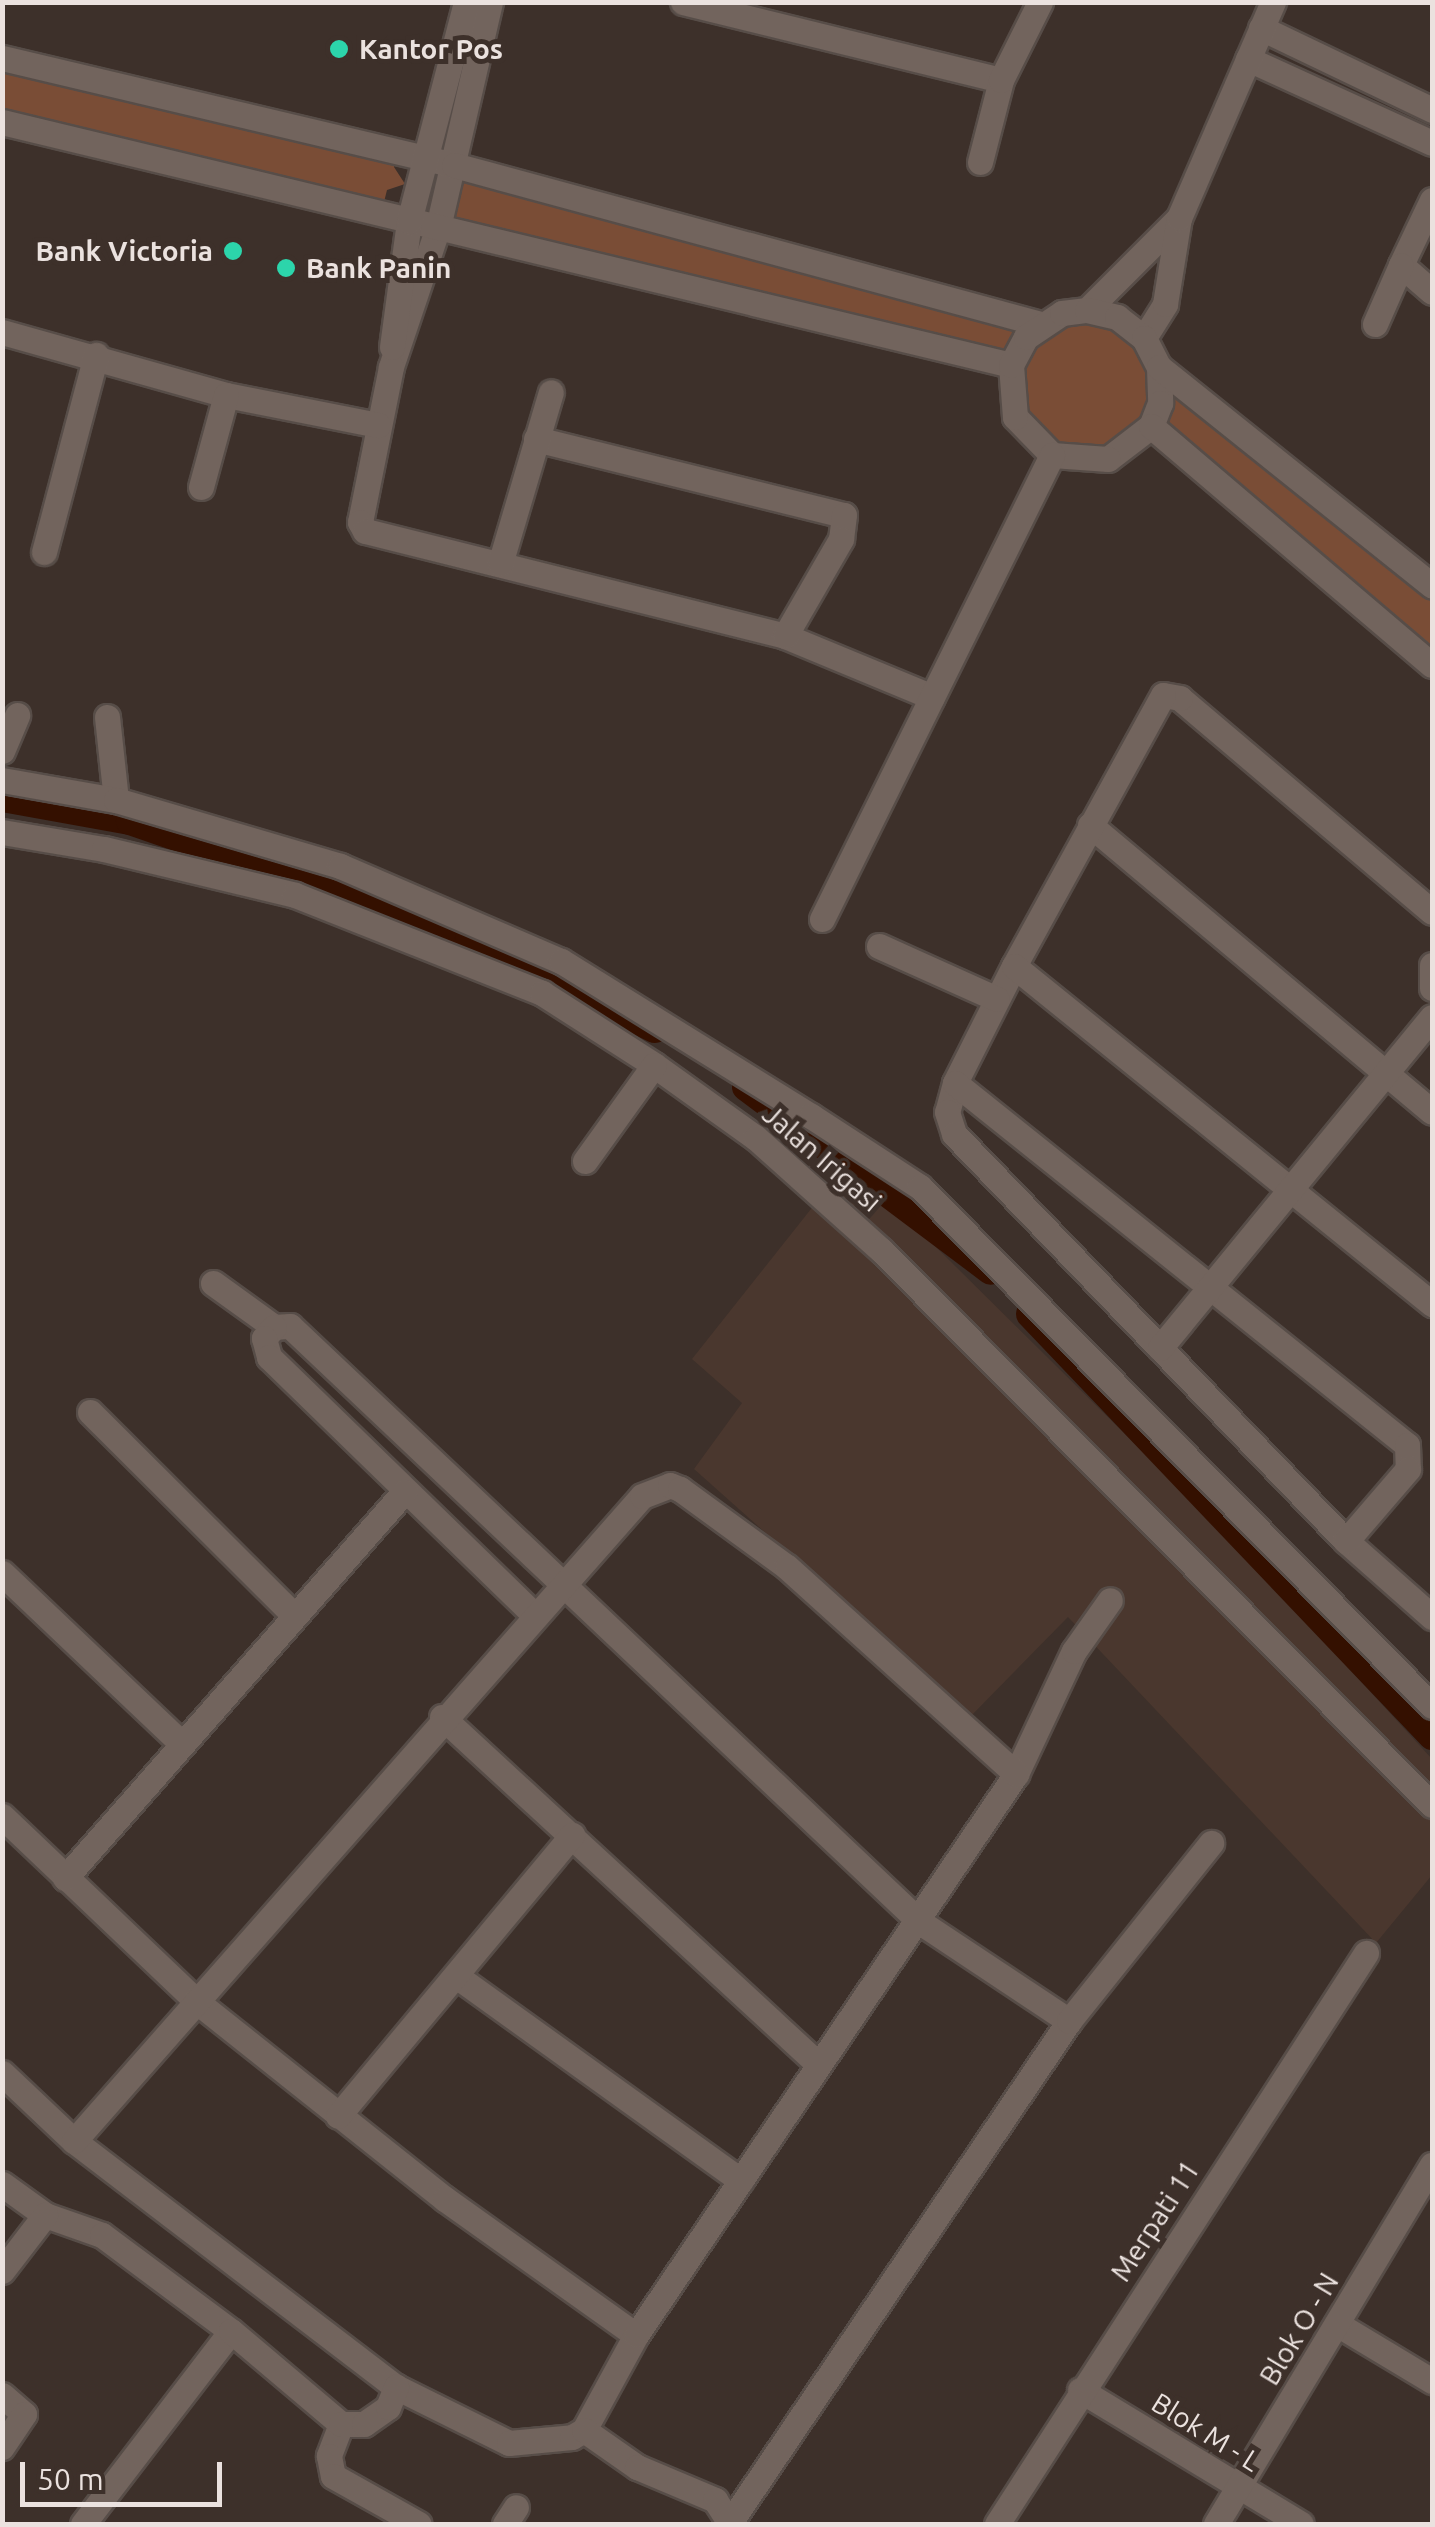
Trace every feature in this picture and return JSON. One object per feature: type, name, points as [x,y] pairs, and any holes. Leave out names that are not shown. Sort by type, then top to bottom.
[{"type":"street","points":[[391,367],[393,301],[409,221],[466,2]]},
{"type":"street","points":[[490,2],[438,227],[391,367],[360,522],[365,531],[786,636],[932,696]]},
{"type":"street","points":[[683,2],[1001,80]]},
{"type":"street","points":[[980,162],[1001,80],[1040,2]]},
{"type":"street","points":[[1144,338],[1165,304],[1179,218],[1273,2]]},
{"type":"street","points":[[1262,28],[1432,110]]},
{"type":"street","points":[[2,58],[454,165],[1041,324],[1086,310],[1179,218]]},
{"type":"street","points":[[1248,59],[1432,143]]},
{"type":"street","points":[[2,122],[1011,365]]},
{"type":"street","points":[[1375,324],[1432,200]]},
{"type":"street","points":[[1400,266],[1432,292]]},
{"type":"street","points":[[1086,310],[1117,317],[1144,338],[1159,367],[1432,586]]},
{"type":"street","points":[[1041,324],[1011,365],[1015,417],[1052,455],[1108,459],[1150,426],[1160,404],[1159,367]]},
{"type":"street","points":[[2,332],[96,355],[226,395],[378,424]]},
{"type":"street","points":[[44,552],[96,355]]},
{"type":"street","points":[[500,564],[551,392]]},
{"type":"street","points":[[201,487],[226,395]]},
{"type":"street","points":[[1150,426],[1432,665]]},
{"type":"street","points":[[536,439],[844,515],[840,539],[786,636]]},
{"type":"street","points":[[822,919],[1052,455]]},
{"type":"street","points":[[1432,912],[1170,694],[1159,700],[1014,966],[955,1083],[947,1112],[954,1134],[1346,1541],[1432,1617]]},
{"type":"street","points":[[2,751],[18,715]]},
{"type":"street","points":[[107,717],[116,800]]},
{"type":"street","points":[[2,780],[116,800],[340,866],[506,957],[648,1011],[920,1187],[1432,1706]]},
{"type":"street","points":[[1090,825],[1432,1112]]},
{"type":"street","name":"Jalan Irigasi","points":[[2,832],[104,848],[295,895],[506,957],[542,992],[756,1138],[881,1250],[1432,1804]]},
{"type":"street","points":[[879,946],[997,999]]},
{"type":"street","points":[[1432,965],[1432,988]]},
{"type":"street","points":[[1014,966],[1432,1304]]},
{"type":"street","points":[[1160,1348],[1432,1018]]},
{"type":"street","points":[[592,1146],[654,1065]]},
{"type":"street","points":[[955,1083],[1412,1452],[1408,1468],[1346,1541]]},
{"type":"street","points":[[213,1283],[274,1327],[290,1326],[564,1580],[920,1922],[1069,2021]]},
{"type":"street","points":[[274,1327],[264,1338],[270,1356],[404,1492],[534,1614]]},
{"type":"street","points":[[90,1412],[294,1616]]},
{"type":"street","points":[[74,2141],[442,1717],[642,1496],[670,1486],[680,1489],[787,1567],[1016,1774]]},
{"type":"street","points":[[65,1878],[404,1492]]},
{"type":"street","points":[[2,1573],[182,1744]]},
{"type":"street","points":[[592,2433],[636,2334],[818,2064],[920,1922],[1016,1774],[1074,1651],[1110,1600]]},
{"type":"street","points":[[442,1717],[818,2064]]},
{"type":"street","points":[[2,1816],[196,2001],[338,2116],[636,2334]]},
{"type":"street","points":[[338,2116],[459,1978],[572,1835]]},
{"type":"street","points":[[2,2074],[74,2141],[396,2387],[509,2443],[554,2442],[592,2433],[638,2467],[656,2470],[715,2500],[729,2524],[1069,2021],[1211,1843]]},
{"type":"street","name":"Merpati 11","points":[[997,2524],[1080,2390],[1366,1953]]},
{"type":"street","points":[[459,1978],[741,2181]]},
{"type":"street","name":"Blok O - N","points":[[1216,2524],[1432,2165]]},
{"type":"street","points":[[2,2184],[45,2215],[102,2236],[231,2331],[341,2424],[364,2424],[388,2407],[396,2387]]},
{"type":"street","points":[[2,2271],[45,2215]]},
{"type":"street","points":[[1337,2324],[1432,2381]]},
{"type":"street","points":[[83,2524],[231,2331]]},
{"type":"street","name":"Blok M - L","points":[[1080,2390],[1301,2524]]},
{"type":"street","points":[[2,2395],[24,2414],[2,2447]]},
{"type":"street","points":[[341,2424],[330,2456],[333,2476],[419,2524]]},
{"type":"shaded area","points":[[3,58],[397,150],[394,167],[405,184],[387,190],[381,214],[3,122]]},
{"type":"shaded area","points":[[454,165],[1040,324],[1105,312],[1432,587],[1432,665],[1151,426],[1108,459],[1027,436],[1011,366],[438,227]]},
{"type":"shaded area","points":[[849,1161],[1225,1533],[1432,1759],[1432,1875],[1376,1943],[1068,1617],[971,1716],[694,1469],[742,1403],[692,1359]]},
{"type":"waterway","points":[[2,798],[130,821],[469,938],[655,1029]]},
{"type":"waterway","points":[[746,1087],[991,1271]]},
{"type":"waterway","points":[[1030,1314],[1432,1736]]},
{"type":"place","name":"Kantor Pos","points":[[339,49]]},
{"type":"place","name":"Bank Victoria","points":[[233,251]]},
{"type":"place","name":"Bank Panin","points":[[286,268]]}]
